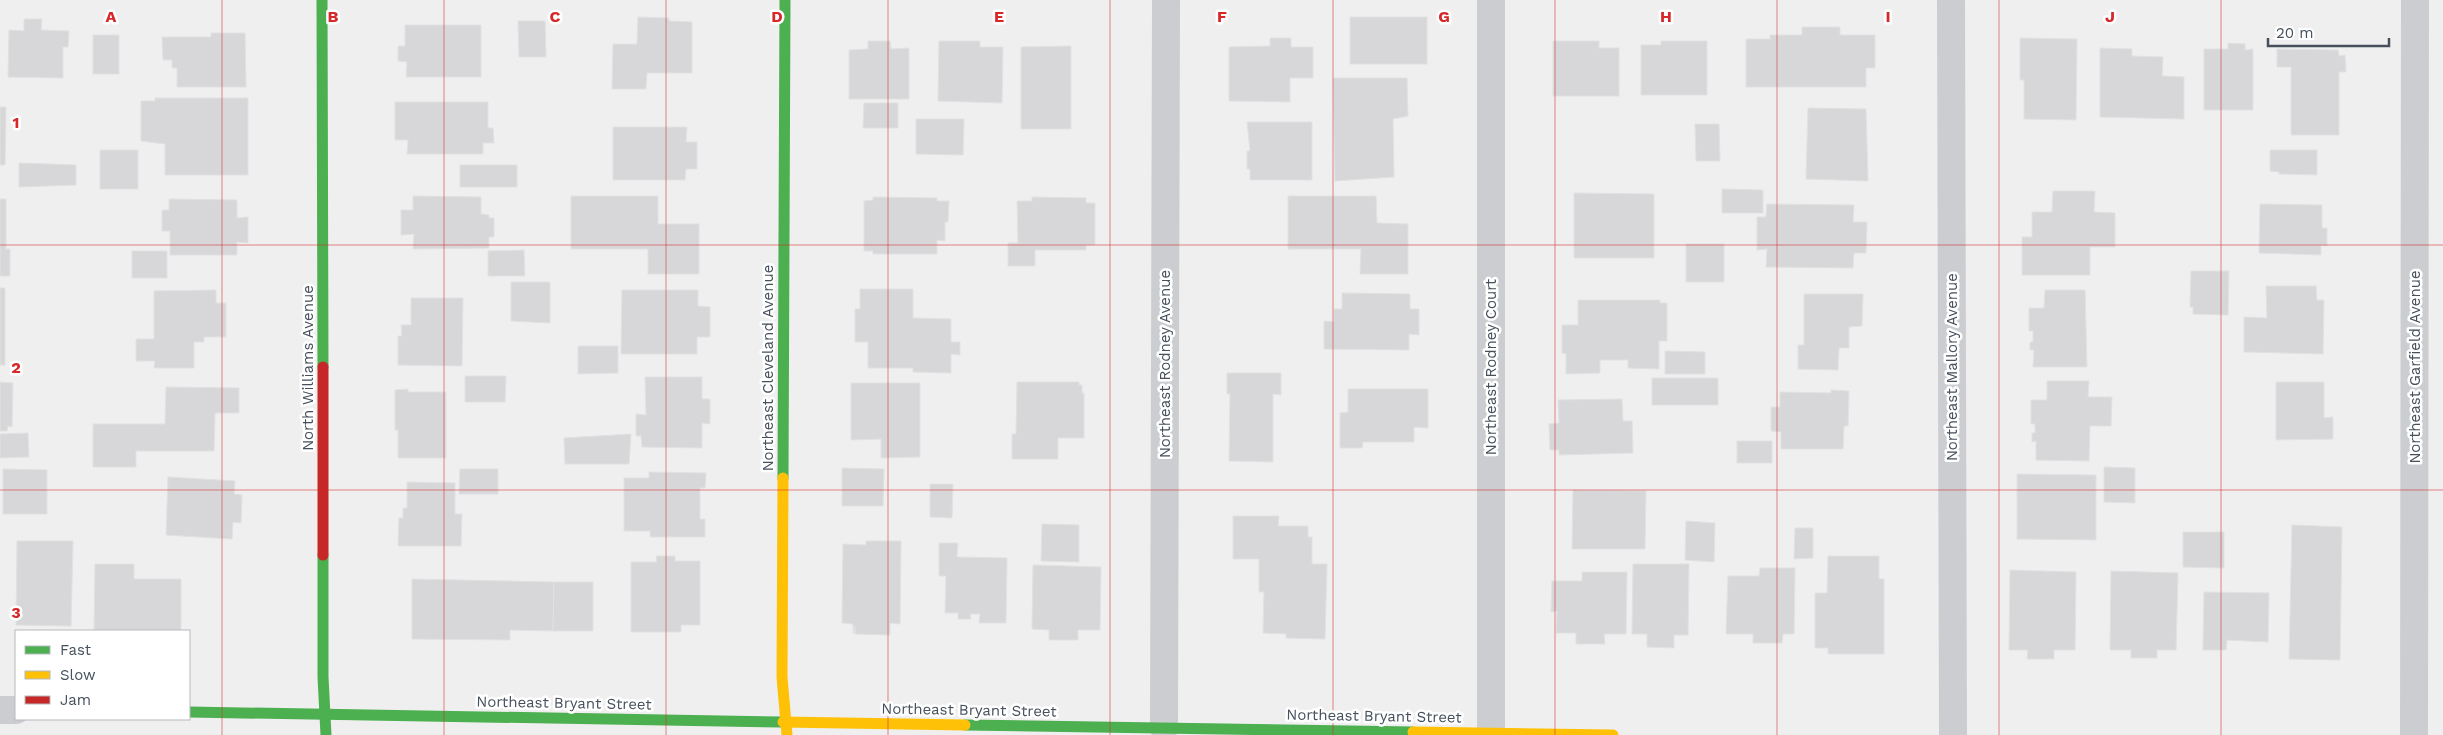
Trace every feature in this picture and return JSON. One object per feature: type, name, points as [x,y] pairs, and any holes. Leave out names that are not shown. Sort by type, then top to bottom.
[{"type":"street","name":"North Williams Avenue","points":[[322,0],[326,735]]},
{"type":"street","name":"Northeast Cleveland Avenue","points":[[785,0],[782,677],[787,735]]},
{"type":"street","name":"Northeast Rodney Avenue","points":[[1164,728],[1166,0]]},
{"type":"street","name":"Northeast Rodney Court","points":[[1491,0],[1491,734]]},
{"type":"street","name":"Northeast Mallory Avenue","points":[[1951,0],[1954,735]]},
{"type":"street","name":"Northeast Garfield Avenue","points":[[2414,735],[2415,0]]},
{"type":"street","points":[[0,710],[15,710]]},
{"type":"street","name":"Northeast Bryant Street","points":[[190,712],[1613,735]]},
{"type":"building","points":[[638,17],[669,18],[669,21],[692,22],[692,73],[647,73],[646,89],[612,89],[613,44],[637,44]]},
{"type":"building","points":[[1350,17],[1427,17],[1427,64],[1350,64]]},
{"type":"building","points":[[24,19],[42,19],[41,30],[69,31],[68,47],[63,47],[63,78],[8,77],[9,30],[24,31]]},
{"type":"building","points":[[518,21],[545,21],[546,57],[519,57]]},
{"type":"building","points":[[405,25],[481,25],[481,77],[406,77],[407,62],[398,61],[398,46],[405,46]]},
{"type":"building","points":[[1802,27],[1840,27],[1840,35],[1875,35],[1875,68],[1866,68],[1866,87],[1746,87],[1746,39],[1770,39],[1770,35],[1802,35]]},
{"type":"building","points":[[211,33],[245,33],[246,87],[177,87],[177,68],[172,68],[172,60],[163,60],[162,37],[211,37]]},
{"type":"building","points":[[93,35],[119,35],[119,74],[93,74]]},
{"type":"building","points":[[1270,38],[1291,38],[1291,47],[1313,47],[1313,78],[1290,78],[1290,102],[1229,101],[1229,47],[1270,46]]},
{"type":"building","points":[[2020,38],[2077,39],[2076,120],[2024,119],[2024,80],[2020,80]]},
{"type":"building","points":[[868,41],[890,41],[891,49],[909,48],[909,99],[849,99],[849,50],[868,49]]},
{"type":"building","points":[[939,41],[980,41],[980,47],[1003,47],[1002,103],[938,101]]},
{"type":"building","points":[[1553,41],[1599,41],[1599,48],[1619,48],[1619,96],[1553,96]]},
{"type":"building","points":[[1661,41],[1707,41],[1707,95],[1641,95],[1641,45],[1661,45]]},
{"type":"building","points":[[2228,43],[2245,44],[2245,50],[2253,49],[2253,110],[2204,110],[2204,49],[2228,49]]},
{"type":"building","points":[[1071,46],[1071,129],[1021,129],[1021,47]]},
{"type":"building","points":[[2100,48],[2132,49],[2132,56],[2163,57],[2162,76],[2184,77],[2184,119],[2100,117]]},
{"type":"building","points":[[2277,49],[2338,50],[2339,56],[2345,55],[2346,72],[2339,72],[2339,135],[2291,135],[2291,67],[2277,67]]},
{"type":"building","points":[[1333,78],[1407,78],[1408,116],[1393,119],[1394,177],[1335,181]]},
{"type":"building","points":[[155,98],[248,98],[248,175],[165,175],[165,144],[141,141],[141,101],[155,101]]},
{"type":"building","points":[[395,102],[488,102],[488,128],[493,128],[494,143],[483,143],[483,154],[407,154],[408,140],[395,140]]},
{"type":"building","points":[[864,103],[898,103],[898,128],[863,128]]},
{"type":"building","points":[[0,107],[6,107],[5,165],[0,165]]},
{"type":"building","points":[[1808,108],[1866,109],[1868,181],[1806,179]]},
{"type":"building","points":[[916,119],[964,119],[963,155],[916,154]]},
{"type":"building","points":[[1247,122],[1312,122],[1312,180],[1250,180],[1250,169],[1247,169],[1247,151],[1250,151]]},
{"type":"building","points":[[1695,124],[1719,124],[1720,161],[1696,161]]},
{"type":"building","points":[[613,127],[687,127],[686,142],[697,142],[697,169],[686,169],[685,180],[613,180]]},
{"type":"building","points":[[100,150],[138,150],[138,189],[100,189]]},
{"type":"building","points":[[2270,150],[2317,150],[2317,175],[2279,174],[2279,172],[2270,171]]},
{"type":"building","points":[[19,163],[76,165],[76,185],[19,187]]},
{"type":"building","points":[[460,165],[517,165],[517,187],[460,187]]},
{"type":"building","points":[[1722,189],[1763,190],[1763,213],[1722,213]]},
{"type":"building","points":[[2053,191],[2095,191],[2094,212],[2115,213],[2115,247],[2090,247],[2090,275],[2022,275],[2022,237],[2032,237],[2032,212],[2052,212]]},
{"type":"building","points":[[1574,193],[1654,194],[1654,258],[1574,258]]},
{"type":"building","points":[[413,196],[481,197],[481,214],[494,218],[494,237],[489,237],[489,248],[413,249],[414,234],[401,235],[401,210],[413,210]]},
{"type":"building","points":[[571,196],[658,196],[658,224],[699,224],[699,274],[648,274],[648,249],[571,249]]},
{"type":"building","points":[[1288,196],[1376,196],[1377,223],[1408,224],[1408,274],[1360,274],[1361,249],[1288,249]]},
{"type":"building","points":[[873,197],[937,198],[937,201],[949,201],[948,222],[945,222],[945,241],[937,240],[937,254],[873,254],[873,251],[864,251],[864,201],[873,200]]},
{"type":"building","points":[[1032,197],[1086,198],[1086,203],[1095,203],[1095,245],[1086,245],[1086,250],[1035,250],[1035,266],[1008,266],[1008,243],[1018,243],[1017,201],[1032,201]]},
{"type":"building","points":[[0,199],[6,199],[6,249],[10,249],[10,276],[0,276]]},
{"type":"building","points":[[169,199],[237,200],[237,218],[248,217],[248,243],[237,242],[237,255],[170,255],[170,231],[162,231],[162,210],[169,210]]},
{"type":"building","points":[[1767,204],[1854,205],[1853,222],[1867,222],[1866,253],[1854,253],[1853,268],[1766,267],[1767,249],[1757,250],[1757,217],[1766,217]]},
{"type":"building","points":[[2260,204],[2322,205],[2322,228],[2327,228],[2327,246],[2321,245],[2321,255],[2259,253]]},
{"type":"building","points":[[1686,244],[1724,244],[1724,282],[1686,282]]},
{"type":"building","points":[[524,250],[525,276],[488,276],[488,251]]},
{"type":"building","points":[[132,251],[167,251],[167,278],[132,278]]},
{"type":"building","points":[[2191,271],[2229,271],[2228,315],[2193,314],[2193,307],[2190,307]]},
{"type":"building","points":[[511,282],[550,282],[550,323],[511,321]]},
{"type":"building","points":[[2266,286],[2316,286],[2317,300],[2324,300],[2323,354],[2244,352],[2244,317],[2267,318]]},
{"type":"building","points":[[0,288],[5,288],[5,365],[0,365]]},
{"type":"building","points":[[860,289],[913,289],[913,318],[951,319],[951,342],[960,342],[960,355],[951,354],[951,373],[913,372],[913,368],[868,368],[868,342],[855,342],[855,309],[860,309]]},
{"type":"building","points":[[216,290],[216,303],[226,303],[226,337],[204,337],[204,342],[194,342],[194,368],[154,368],[155,361],[136,361],[136,339],[154,339],[154,291]]},
{"type":"building","points":[[622,290],[698,290],[698,306],[710,307],[710,337],[697,337],[697,354],[621,354]]},
{"type":"building","points":[[2045,290],[2085,290],[2087,367],[2033,367],[2034,350],[2030,350],[2030,342],[2033,342],[2033,331],[2029,331],[2029,308],[2044,308]]},
{"type":"building","points":[[1342,293],[1410,294],[1410,309],[1419,309],[1419,335],[1409,334],[1409,350],[1324,349],[1324,321],[1334,322],[1334,309],[1342,309]]},
{"type":"building","points":[[1804,294],[1863,294],[1862,326],[1849,327],[1849,348],[1839,348],[1838,370],[1798,369],[1798,345],[1804,345]]},
{"type":"building","points":[[411,298],[463,298],[462,366],[398,365],[398,336],[402,336],[401,325],[411,325]]},
{"type":"building","points":[[1578,300],[1660,300],[1660,303],[1667,303],[1667,341],[1659,341],[1659,369],[1628,368],[1628,360],[1600,360],[1600,373],[1566,374],[1566,354],[1562,353],[1562,325],[1578,325]]},
{"type":"building","points":[[578,346],[618,346],[618,373],[578,374]]},
{"type":"building","points":[[1665,351],[1705,352],[1705,374],[1665,374]]},
{"type":"building","points":[[1227,373],[1281,373],[1281,395],[1273,394],[1273,462],[1229,461],[1230,394],[1227,394]]},
{"type":"building","points":[[465,376],[506,376],[505,402],[465,402]]},
{"type":"building","points":[[645,377],[702,377],[702,399],[710,399],[710,424],[702,423],[702,448],[642,447],[641,436],[636,436],[636,414],[646,415]]},
{"type":"building","points":[[1652,378],[1718,378],[1718,405],[1652,405]]},
{"type":"building","points":[[2047,381],[2089,381],[2088,397],[2112,397],[2111,426],[2090,426],[2089,461],[2036,460],[2036,441],[2032,442],[2035,424],[2031,424],[2031,400],[2047,400]]},
{"type":"building","points":[[0,382],[13,383],[12,427],[8,426],[7,431],[0,431]]},
{"type":"building","points":[[1017,382],[1079,382],[1079,385],[1082,385],[1082,393],[1084,393],[1084,438],[1058,438],[1058,459],[1012,459],[1012,434],[1016,434]]},
{"type":"building","points":[[2276,382],[2324,382],[2324,418],[2333,417],[2333,439],[2276,440]]},
{"type":"building","points":[[851,383],[920,383],[920,457],[881,458],[881,439],[851,440]]},
{"type":"building","points":[[166,387],[239,388],[239,413],[215,413],[214,451],[136,451],[136,467],[93,467],[93,424],[165,424]]},
{"type":"building","points":[[408,389],[408,392],[446,392],[446,458],[398,458],[398,430],[395,430],[395,390]]},
{"type":"building","points":[[1348,389],[1428,389],[1428,428],[1414,427],[1414,442],[1363,442],[1362,448],[1340,448],[1340,413],[1348,412]]},
{"type":"building","points":[[1831,390],[1849,391],[1848,426],[1844,426],[1843,449],[1781,449],[1781,432],[1771,431],[1771,407],[1780,407],[1780,392],[1831,393]]},
{"type":"building","points":[[1622,399],[1623,421],[1632,421],[1633,453],[1559,455],[1559,450],[1550,450],[1549,424],[1559,423],[1558,400]]},
{"type":"building","points":[[28,433],[29,457],[0,458],[0,434]]},
{"type":"building","points":[[631,434],[629,464],[565,464],[564,438]]},
{"type":"building","points":[[1737,441],[1772,441],[1772,463],[1737,463]]},
{"type":"building","points":[[2104,467],[2135,468],[2135,503],[2104,502]]},
{"type":"building","points":[[842,468],[884,469],[883,506],[842,506]]},
{"type":"building","points":[[3,469],[47,470],[47,514],[3,514]]},
{"type":"building","points":[[460,469],[498,469],[498,494],[459,494]]},
{"type":"building","points":[[649,472],[706,473],[705,488],[700,488],[700,519],[705,519],[705,537],[650,537],[650,531],[624,531],[624,478],[649,478]]},
{"type":"building","points":[[2017,474],[2096,475],[2096,540],[2017,539]]},
{"type":"building","points":[[168,477],[235,481],[234,494],[242,495],[241,523],[233,522],[232,539],[166,535]]},
{"type":"building","points":[[407,482],[455,483],[455,514],[462,514],[461,546],[398,546],[399,518],[403,518],[403,508],[407,508]]},
{"type":"building","points":[[930,484],[953,484],[952,518],[930,517]]},
{"type":"building","points":[[1573,490],[1646,491],[1645,549],[1572,549]]},
{"type":"building","points":[[1233,516],[1279,516],[1278,526],[1308,526],[1308,537],[1312,537],[1312,564],[1327,564],[1325,639],[1286,638],[1286,634],[1263,633],[1264,592],[1259,592],[1259,559],[1233,559]]},
{"type":"building","points":[[1686,521],[1715,523],[1714,562],[1685,560]]},
{"type":"building","points":[[1042,524],[1079,525],[1079,562],[1041,561]]},
{"type":"building","points":[[2292,525],[2342,527],[2340,660],[2289,659]]},
{"type":"building","points":[[1795,528],[1813,528],[1813,558],[1794,559]]},
{"type":"building","points":[[2183,532],[2224,532],[2224,568],[2183,567]]},
{"type":"building","points":[[17,541],[73,541],[71,626],[16,625]]},
{"type":"building","points":[[866,541],[901,541],[900,624],[890,623],[890,635],[855,634],[855,626],[853,634],[853,624],[842,623],[843,544],[866,545]]},
{"type":"building","points":[[939,543],[958,543],[957,557],[1007,558],[1006,623],[979,623],[980,614],[970,614],[971,619],[958,619],[958,613],[945,613],[946,576],[939,576]]},
{"type":"building","points":[[656,556],[675,556],[675,561],[700,561],[700,625],[681,625],[681,632],[631,632],[631,562],[657,562]]},
{"type":"building","points":[[1828,556],[1879,556],[1879,579],[1884,579],[1884,654],[1828,654],[1828,648],[1815,648],[1815,593],[1827,593]]},
{"type":"building","points":[[95,564],[134,564],[134,579],[181,579],[181,630],[94,630]]},
{"type":"building","points":[[1633,564],[1689,564],[1688,635],[1674,635],[1674,648],[1647,647],[1647,634],[1632,634]]},
{"type":"building","points":[[1033,565],[1101,567],[1100,630],[1078,630],[1078,640],[1049,640],[1049,630],[1032,629]]},
{"type":"building","points":[[1760,568],[1795,568],[1794,634],[1783,634],[1782,643],[1753,643],[1753,634],[1726,634],[1728,576],[1759,576]]},
{"type":"building","points":[[2010,570],[2076,572],[2075,650],[2054,650],[2054,659],[2027,659],[2028,650],[2009,650]]},
{"type":"building","points":[[2111,571],[2178,573],[2176,650],[2157,650],[2157,658],[2131,658],[2131,650],[2110,650]]},
{"type":"building","points":[[1582,572],[1627,572],[1626,634],[1604,634],[1605,644],[1576,644],[1576,633],[1556,633],[1557,611],[1551,612],[1552,581],[1582,581]]},
{"type":"building","points":[[412,579],[554,582],[553,631],[510,630],[510,640],[412,639]]},
{"type":"building","points":[[554,582],[593,582],[593,631],[553,631]]},
{"type":"building","points":[[2204,592],[2269,593],[2268,642],[2227,640],[2226,650],[2203,650]]},
{"type":"traffic: fast","points":[[322,0],[323,367]]},
{"type":"traffic: fast","points":[[783,478],[785,0]]},
{"type":"traffic: fast","points":[[323,555],[323,677],[326,735]]},
{"type":"traffic: fast","points":[[190,712],[783,722]]},
{"type":"traffic: fast","points":[[965,725],[1413,732]]},
{"type":"traffic: slow","points":[[783,478],[782,677],[787,735]]},
{"type":"traffic: slow","points":[[783,722],[965,725]]},
{"type":"traffic: slow","points":[[1413,732],[1613,735]]},
{"type":"traffic: jam","points":[[323,367],[323,555]]}]
